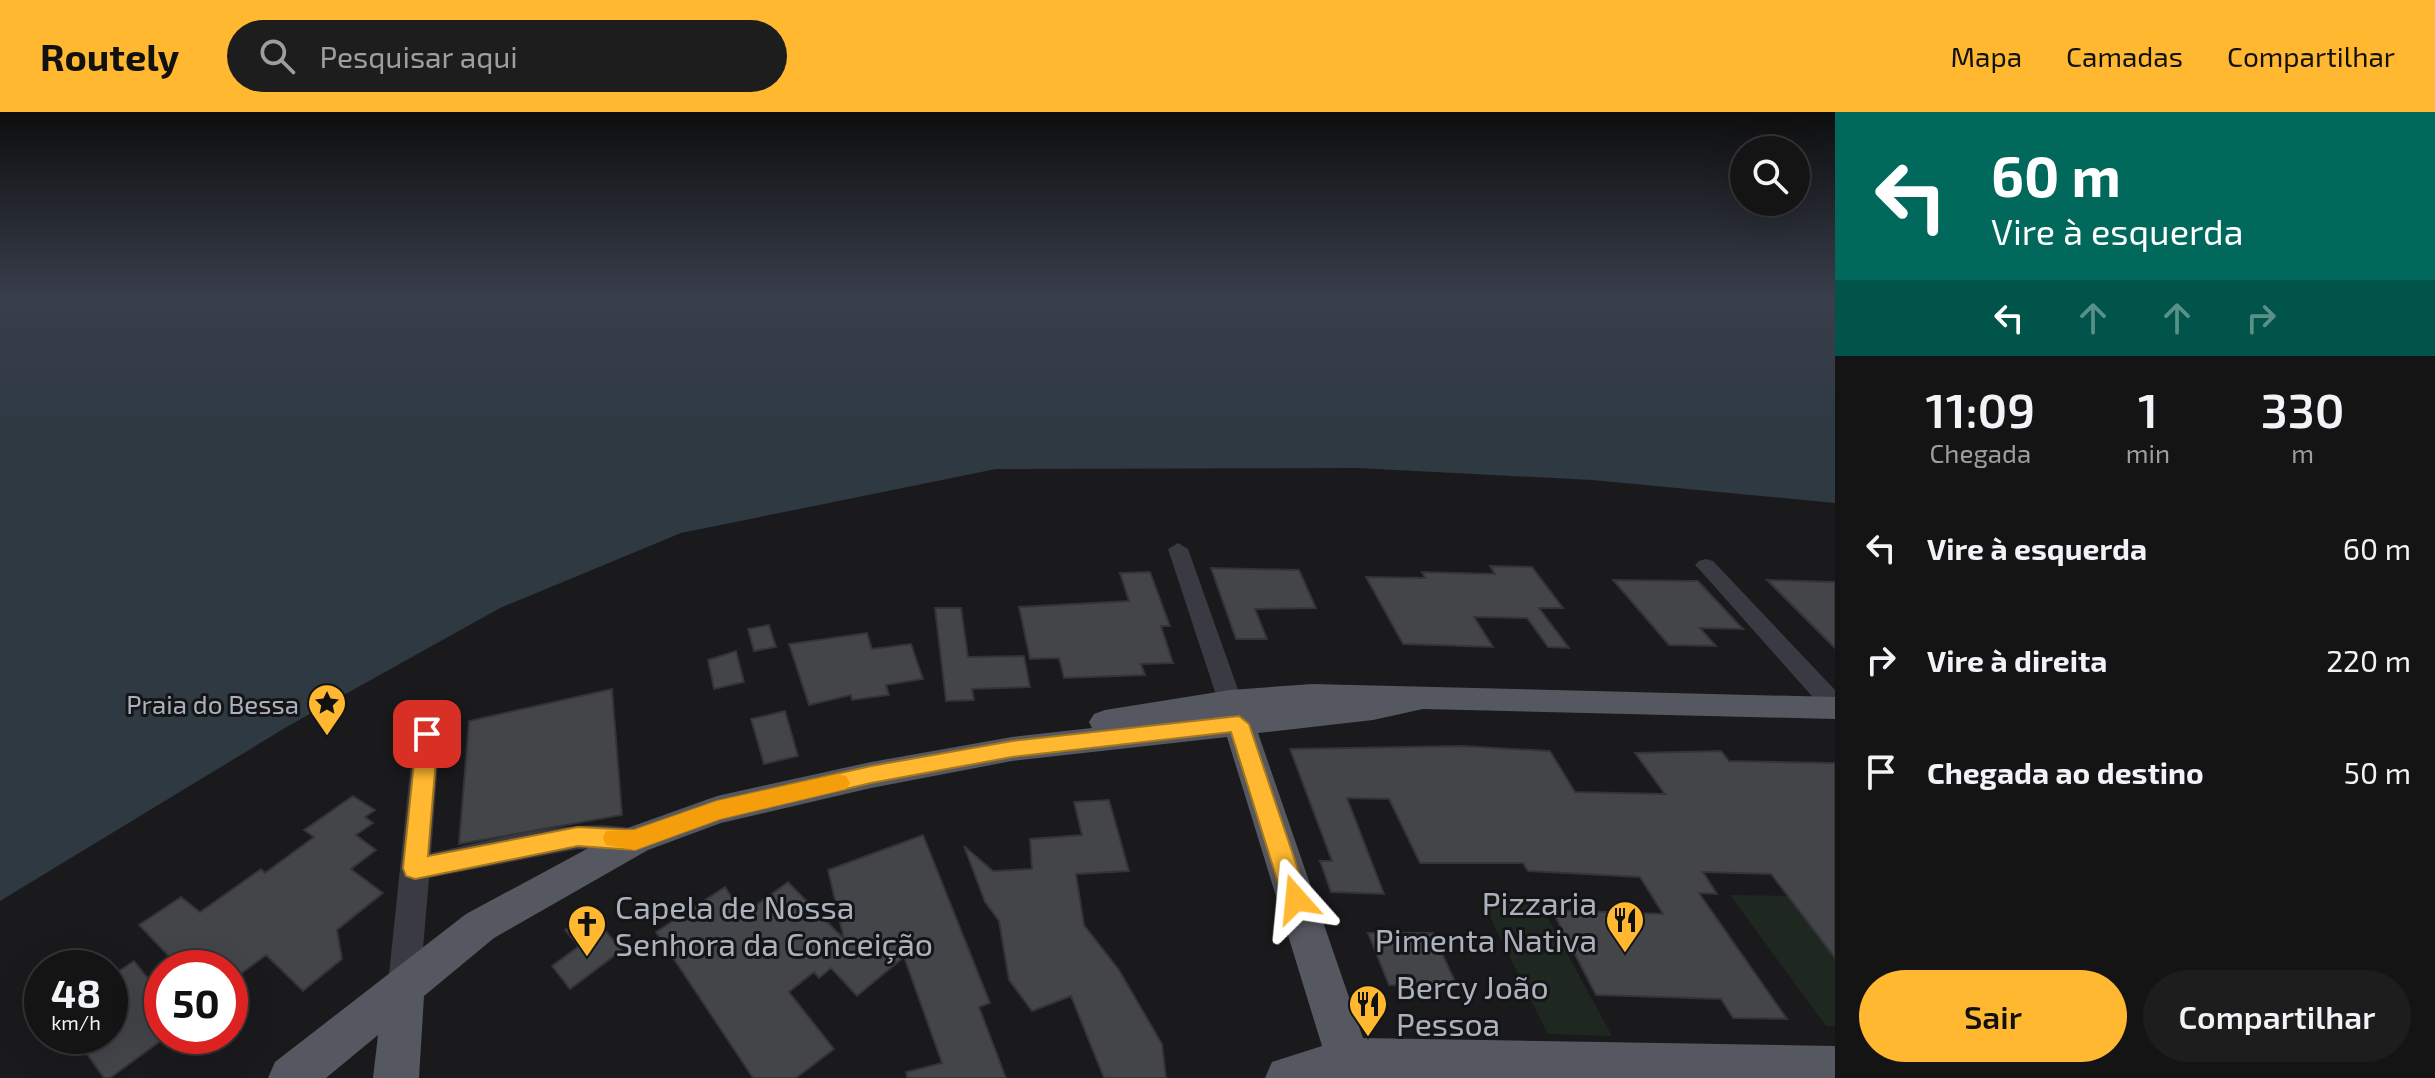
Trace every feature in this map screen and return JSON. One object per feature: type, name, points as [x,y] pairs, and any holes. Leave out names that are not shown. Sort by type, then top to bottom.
[{"type":"main road","points":[[291,1078],[404,984],[480,926],[635,840],[717,810],[871,775],[1235,713],[1373,709],[1415,700],[1835,707]]},
{"type":"main road","points":[[1235,713],[1352,1069]]},
{"type":"main road","points":[[396,1078],[404,984]]},
{"type":"main road","points":[[1288,1078],[1352,1069],[1835,1068]]},
{"type":"street","points":[[1178,549],[1235,713]]},
{"type":"street","points":[[1706,565],[1835,707]]},
{"type":"street","points":[[404,984],[427,734]]},
{"type":"street","points":[[415,868],[578,837],[635,840]]},
{"type":"shaded area","points":[[0,343],[1835,343],[1835,503],[1592,480],[1357,468],[996,469],[681,533],[500,608],[290,725],[0,901]]},
{"type":"shaded area","points":[[1730,895],[1788,896],[1835,956],[1835,1026],[1826,1026]]},
{"type":"shaded area","points":[[1482,901],[1539,902],[1612,1036],[1548,1034]]},
{"type":"building","points":[[1490,566],[1532,567],[1563,608],[1539,608],[1569,648],[1548,647],[1527,618],[1474,617],[1493,647],[1403,644],[1366,577],[1425,578],[1422,572],[1495,574]]},
{"type":"building","points":[[1211,568],[1299,570],[1316,608],[1255,609],[1267,639],[1236,639]]},
{"type":"building","points":[[1150,572],[1170,626],[1161,626],[1173,663],[1141,664],[1145,675],[1064,678],[1059,658],[1030,659],[1019,607],[1129,601],[1120,573]]},
{"type":"building","points":[[1613,580],[1698,581],[1743,629],[1700,628],[1716,646],[1669,645]]},
{"type":"building","points":[[1767,580],[1835,582],[1835,648]]},
{"type":"building","points":[[935,608],[961,608],[968,657],[1024,656],[1030,687],[972,689],[974,700],[946,701]]},
{"type":"building","points":[[769,625],[776,647],[754,651],[748,629]]},
{"type":"building","points":[[867,633],[872,649],[911,644],[923,679],[886,685],[889,695],[852,700],[851,695],[809,705],[789,644]]},
{"type":"building","points":[[736,651],[744,682],[714,689],[708,660]]},
{"type":"building","points":[[612,689],[622,815],[459,844],[469,721]]},
{"type":"building","points":[[785,711],[798,756],[764,764],[751,719]]},
{"type":"building","points":[[1462,746],[1550,751],[1575,792],[1665,794],[1635,753],[1721,751],[1729,761],[1835,763],[1835,958],[1771,874],[1703,872],[1717,894],[1699,893],[1787,1019],[1733,1018],[1721,999],[1596,995],[1552,910],[1663,914],[1640,877],[1528,871],[1523,863],[1420,863],[1389,799],[1347,798],[1384,894],[1331,892],[1320,861],[1332,861],[1290,749]]},
{"type":"building","points":[[353,796],[375,810],[365,817],[373,823],[356,835],[376,850],[351,869],[383,893],[337,930],[342,959],[303,991],[266,955],[248,968],[248,950],[163,950],[139,925],[181,897],[200,912],[261,869],[265,873],[314,837],[304,830]]},
{"type":"building","points":[[1109,800],[1129,871],[1076,874],[1084,925],[1119,970],[1162,1044],[1166,1078],[1104,1078],[1071,996],[1032,1011],[1009,980],[999,921],[985,902],[964,846],[993,871],[1032,869],[1030,839],[1082,835],[1074,802]]},
{"type":"building","points":[[923,835],[990,1003],[979,1007],[1006,1078],[907,1078],[906,1072],[942,1063],[904,957],[857,996],[831,968],[819,978],[814,972],[789,992],[834,1049],[796,1078],[753,1078],[656,932],[725,887],[743,915],[788,882],[844,939],[828,870]]},
{"type":"building","name":"Capela de Nossa Senhora da Conceição","points":[[590,913],[622,950],[570,989],[552,966],[579,946],[565,930]]},
{"type":"building","points":[[1368,933],[1433,933],[1457,986],[1389,985]]},
{"type":"building","points":[[134,961],[144,973],[144,1053],[110,1078],[104,1078],[87,1054],[128,1054],[128,965]]},
{"type":"slow traffic","points":[[615,838],[635,840],[717,810],[838,783]]},
{"type":"place","name":"Praia do Bessa","points":[[327,737]]},
{"type":"place","name":"Pizzaria Pimenta Nativa","points":[[1625,954]]},
{"type":"place","name":"Capela de Nossa Senhora da Conceição","points":[[587,958]]},
{"type":"place","name":"Bercy João Pessoa","points":[[1368,1038]]},
{"type":"route","points":[[427,734],[415,868],[578,837],[635,840],[717,810],[871,775],[1012,749],[1062,746],[1239,724],[1296,899]]}]
